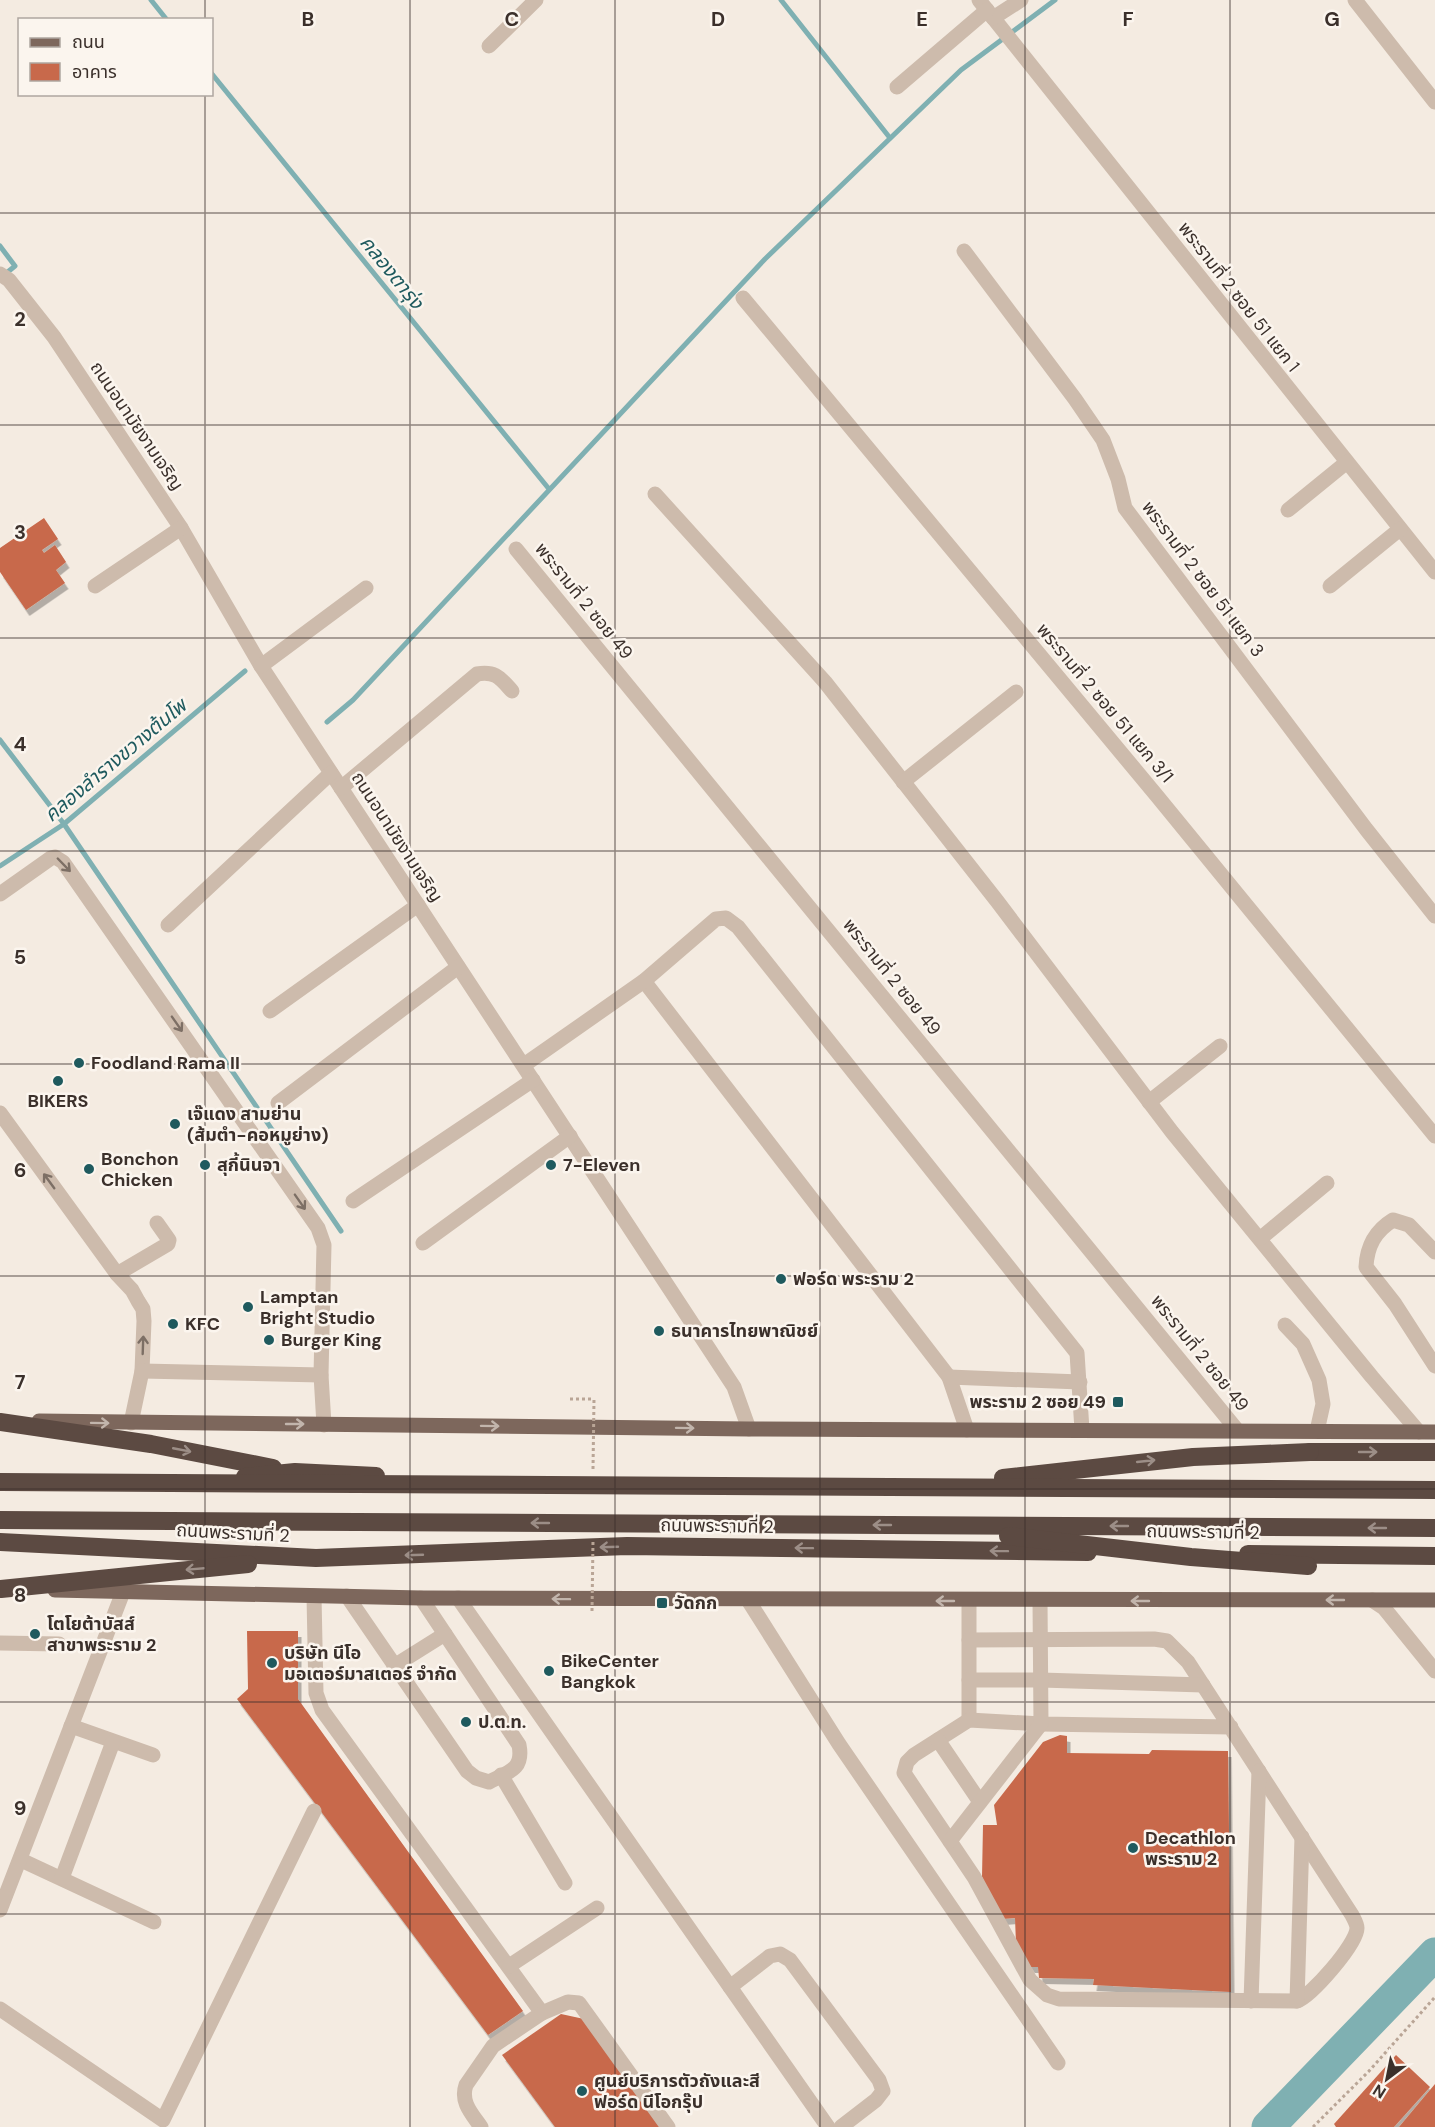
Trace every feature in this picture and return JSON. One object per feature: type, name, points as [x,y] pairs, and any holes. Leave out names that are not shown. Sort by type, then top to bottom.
[{"type":"highway","points":[[0,1421],[151,1444],[295,1472],[463,1481],[1435,1482]]},
{"type":"highway","points":[[921,1487],[1193,1457],[1310,1452],[1435,1452]]},
{"type":"highway","points":[[0,1481],[197,1481],[295,1472]]},
{"type":"highway","points":[[0,1481],[1435,1490]]},
{"type":"highway","points":[[0,1520],[1435,1528]]},
{"type":"highway","points":[[922,1525],[1228,1561],[1308,1566],[1435,1567]]},
{"type":"highway","name":"ถนนพระรามที่ 2","points":[[0,1542],[316,1558],[627,1546],[1435,1556]]},
{"type":"highway","points":[[0,1588],[316,1558]]},
{"type":"main road","points":[[0,1421],[749,1429],[1427,1432]]},
{"type":"main road","points":[[0,1588],[421,1599],[1435,1600]]},
{"type":"street","points":[[489,46],[536,0]]},
{"type":"street","points":[[897,87],[989,13],[1020,0]]},
{"type":"street","points":[[1355,0],[1435,102]]},
{"type":"street","name":"พระรามที่ 2 ซอย 51 แยก 1","points":[[989,13],[1435,572]]},
{"type":"street","name":"พระรามที่ 2 ซอย 51 แยก 3","points":[[964,251],[1103,440],[1118,479],[1125,508],[1351,810],[1435,916]]},
{"type":"street","name":"ถนนอนามัยงามเจริญ","points":[[4,277],[54,337],[181,528],[261,666],[734,1388],[749,1429]]},
{"type":"street","name":"พระรามที่ 2 ซอย 51 แยก 3/1","points":[[743,298],[1150,787],[1435,1136]]},
{"type":"street","points":[[1288,510],[1347,462]]},
{"type":"street","points":[[655,494],[825,682],[997,901],[1149,1102],[1372,1377],[1427,1432]]},
{"type":"street","points":[[95,586],[181,528]]},
{"type":"street","points":[[1330,586],[1400,529]]},
{"type":"street","name":"พระรามที่ 2 ซอย 49","points":[[516,549],[1237,1430]]},
{"type":"street","points":[[261,666],[366,588]]},
{"type":"street","points":[[341,788],[477,674],[489,672],[499,676],[512,691]]},
{"type":"street","points":[[903,782],[1016,692]]},
{"type":"street","points":[[168,925],[331,773]]},
{"type":"street","points":[[0,894],[51,858],[55,857],[63,862],[318,1228],[324,1245],[321,1376],[324,1425]]},
{"type":"street","points":[[270,1011],[418,905]]},
{"type":"street","points":[[524,1065],[644,981],[716,919],[726,918],[738,927],[1077,1353],[1082,1430]]},
{"type":"street","points":[[278,1103],[458,966]]},
{"type":"street","points":[[644,981],[949,1377],[967,1430]]},
{"type":"street","points":[[1149,1102],[1220,1046]]},
{"type":"street","points":[[353,1201],[533,1080]]},
{"type":"street","points":[[0,1113],[117,1274],[132,1290],[142,1309],[142,1371],[131,1423]]},
{"type":"street","points":[[423,1243],[570,1136]]},
{"type":"street","points":[[1261,1239],[1327,1183]]},
{"type":"street","points":[[1435,1252],[1409,1225],[1393,1220],[1384,1226],[1371,1241],[1366,1267],[1395,1304],[1435,1366]]},
{"type":"street","points":[[117,1274],[168,1244],[169,1240],[158,1223]]},
{"type":"street","points":[[1285,1325],[1304,1344],[1319,1380],[1323,1404],[1317,1431]]},
{"type":"street","points":[[142,1371],[321,1376]]},
{"type":"street","points":[[949,1377],[1080,1382]]},
{"type":"street","points":[[0,1910],[7,1875],[21,1860],[123,1592]]},
{"type":"street","points":[[314,1596],[316,1693],[322,1710],[542,2013]]},
{"type":"street","points":[[347,1596],[467,1771],[476,1778],[489,1782],[516,1768],[522,1756],[519,1745],[421,1599]]},
{"type":"street","points":[[458,1598],[828,2127]]},
{"type":"street","points":[[748,1600],[839,1744],[1058,2063]]},
{"type":"street","points":[[969,1600],[969,1720]]},
{"type":"street","points":[[1372,1600],[1384,1608],[1433,1663]]},
{"type":"street","points":[[950,1841],[1041,1724],[1040,1601]]},
{"type":"street","points":[[394,1666],[445,1634]]},
{"type":"street","points":[[969,1641],[1041,1639],[1167,1641],[1182,1655],[1231,1727],[1352,1915],[1357,1929],[1334,1966],[1305,1998],[1297,2001],[1059,1999],[1047,1995],[1030,1980],[974,1877],[904,1773],[907,1762],[914,1755],[969,1720],[1041,1724],[1231,1727]]},
{"type":"street","points":[[0,1643],[59,1644]]},
{"type":"street","points":[[969,1680],[1203,1685]]},
{"type":"street","points":[[71,1726],[153,1755]]},
{"type":"street","points":[[938,1740],[981,1802]]},
{"type":"street","points":[[62,1878],[112,1742]]},
{"type":"street","points":[[1251,2001],[1259,1771]]},
{"type":"street","points":[[501,1775],[565,1883]]},
{"type":"street","points":[[0,2009],[163,2120],[314,1810]]},
{"type":"street","points":[[1297,2001],[1302,1837]]},
{"type":"street","points":[[21,1860],[154,1922]]},
{"type":"street","points":[[508,1966],[597,1908]]},
{"type":"street","points":[[730,1987],[770,1956],[780,1954],[790,1960],[879,2080],[883,2091],[876,2100],[841,2127]]},
{"type":"street","points":[[481,2127],[466,2105],[464,2092],[466,2085],[494,2046],[542,2013],[568,2002],[579,2003],[668,2127]]},
{"type":"path","points":[[570,1399],[594,1400]]},
{"type":"path","points":[[1313,2127],[1369,2071],[1435,1997]]},
{"type":"building","points":[[44,518],[58,539],[42,550],[44,553],[55,545],[66,562],[56,570],[65,583],[26,610],[0,572],[0,548]]},
{"type":"building","points":[[247,1631],[298,1631],[298,1699],[523,2011],[488,2035],[237,1699],[248,1689]]},
{"type":"building","points":[[1060,1735],[1067,1736],[1067,1753],[1149,1754],[1152,1750],[1228,1751],[1231,1992],[1093,1985],[1094,1979],[1039,1978],[1038,1967],[1031,1967],[1016,1944],[1015,1918],[1001,1919],[982,1877],[983,1825],[997,1825],[994,1805],[1043,1742]]},
{"type":"building","name":"ศูนย์บริการตัวถังและสี ฟอร์ด นีโอกรุ๊ป","points":[[561,2014],[584,2019],[663,2127],[555,2127],[502,2055]]},
{"type":"building","points":[[1396,2055],[1430,2087],[1394,2127],[1336,2127],[1334,2124]]},
{"type":"building","points":[[1435,2084],[1435,2127],[1399,2127]]},
{"type":"waterway","name":"คลองตารุ่ง","points":[[151,0],[165,18]]},
{"type":"waterway","points":[[781,0],[890,138]]},
{"type":"waterway","points":[[327,722],[353,700],[765,259],[961,70],[1055,0]]},
{"type":"waterway","name":"คลองตารุ่ง","points":[[213,75],[549,489]]},
{"type":"waterway","points":[[0,246],[15,266],[4,275]]},
{"type":"waterway","name":"คลองลำรางขวางต้นโพ","points":[[0,866],[64,824],[245,671]]},
{"type":"waterway","points":[[0,740],[64,824],[341,1231]]},
{"type":"waterway","points":[[1268,2127],[1435,1954]]},
{"type":"place","name":"Foodland Rama II","points":[[79,1063]]},
{"type":"place","name":"BIKERS","points":[[58,1081]]},
{"type":"place","name":"เจ๊แดง สามย่าน (ส้มตำ-คอหมูย่าง)","points":[[175,1124]]},
{"type":"place","name":"สุกี้นินจา","points":[[205,1165]]},
{"type":"place","name":"7-Eleven","points":[[551,1165]]},
{"type":"place","name":"Bonchon Chicken","points":[[89,1169]]},
{"type":"place","name":"ฟอร์ด พระราม 2","points":[[781,1279]]},
{"type":"place","name":"Lamptan Bright Studio","points":[[248,1307]]},
{"type":"place","name":"KFC","points":[[173,1324]]},
{"type":"place","name":"ธนาคารไทยพาณิชย์","points":[[659,1331]]},
{"type":"place","name":"Burger King","points":[[269,1340]]},
{"type":"place","name":"พระราม 2 ซอย 49","points":[[1118,1402]]},
{"type":"place","name":"วัดกก","points":[[662,1603]]},
{"type":"place","name":"โตโยต้าบัสส์ สาขาพระราม 2","points":[[35,1634]]},
{"type":"place","name":"บริษัท นีโอ มอเตอร์มาสเตอร์ จำกัด","points":[[272,1663]]},
{"type":"place","name":"BikeCenter Bangkok","points":[[549,1671]]},
{"type":"place","name":"ป.ต.ท.","points":[[466,1722]]},
{"type":"place","name":"Decathlon พระราม 2","points":[[1133,1848]]},
{"type":"place","name":"ศูนย์บริการตัวถังและสี ฟอร์ด นีโอกรุ๊ป","points":[[582,2091]]}]
